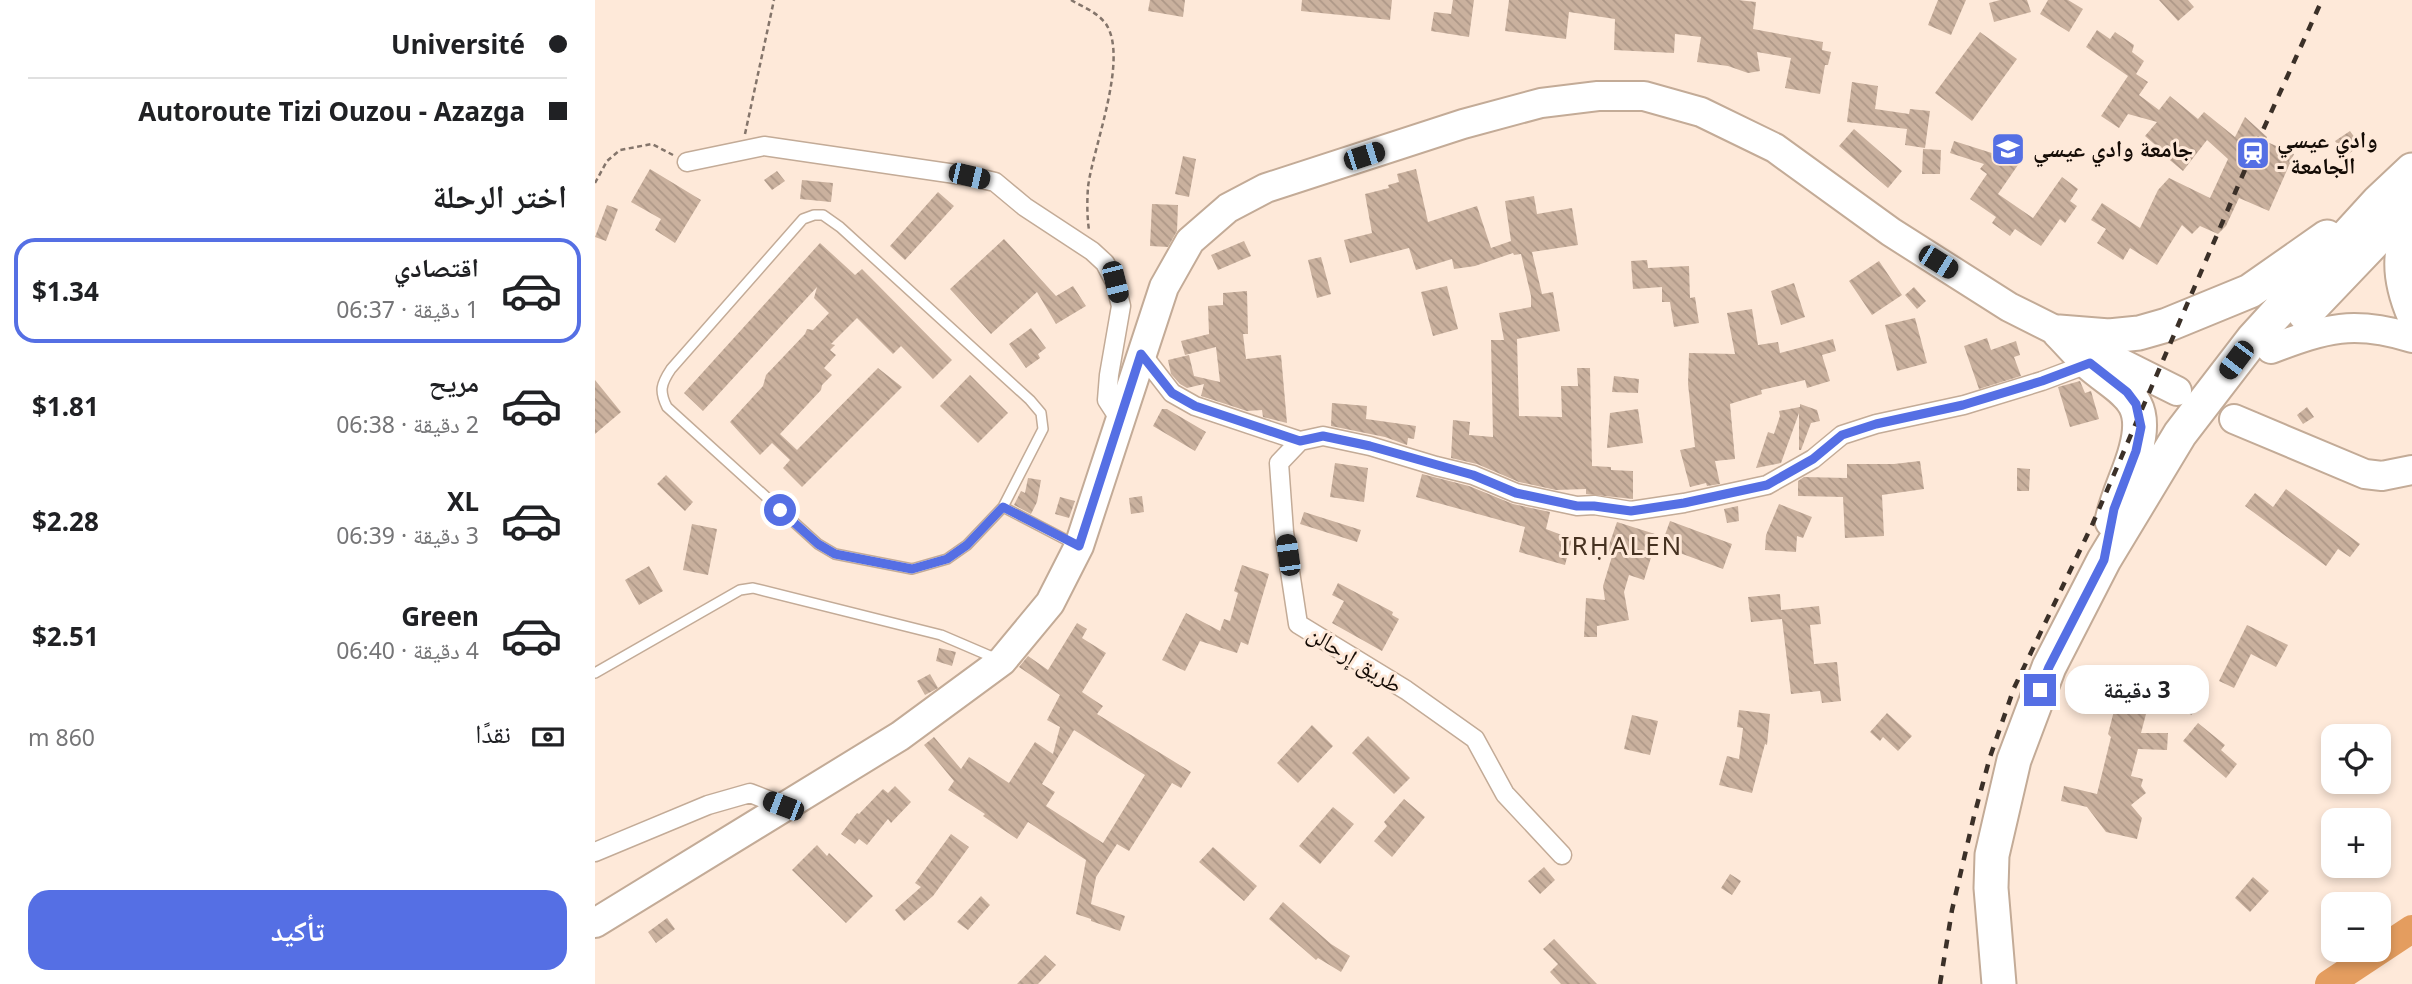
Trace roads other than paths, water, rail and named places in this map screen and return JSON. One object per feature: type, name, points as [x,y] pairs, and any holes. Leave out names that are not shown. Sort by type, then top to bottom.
[{"type":"highway","points":[[1999,984],[1990,888],[1992,855],[2014,760],[2049,667],[2104,560],[2180,434],[2253,339],[2378,202],[2412,170]]},
{"type":"highway","points":[[2059,332],[2109,336],[2139,333],[2215,307],[2250,291],[2378,202]]},
{"type":"highway","points":[[2018,984],[2014,855],[2032,768],[2067,681],[2122,571],[2199,442],[2233,393],[2271,349],[2412,202]]},
{"type":"highway","points":[[2059,332],[2090,363],[2127,392],[2136,404],[2141,427],[2136,451],[2114,509],[2104,560]]},
{"type":"main road","points":[[595,923],[900,736],[1002,661],[1050,603],[1079,546],[1164,287],[1190,241],[1227,208],[1266,188],[1463,124],[1541,103],[1598,96],[1644,96],[1701,112],[1775,148],[1891,232],[2009,307],[2177,391]]},
{"type":"main road","points":[[2412,222],[2400,252],[2399,270],[2404,298],[2412,317]]},
{"type":"main road","points":[[2271,349],[2302,337],[2345,327],[2385,330],[2412,338]]},
{"type":"main road","points":[[2234,419],[2365,474],[2382,476],[2412,470]]},
{"type":"street","points":[[687,162],[764,146],[995,182],[1025,207],[1092,251],[1105,263],[1115,282],[1121,306],[1107,400],[1119,420]]},
{"type":"street","points":[[1141,354],[1172,393],[1195,406],[1300,441],[1323,436],[1473,475],[1516,493],[1577,506],[1631,511],[1767,485],[1813,459],[1842,435],[1876,424],[1963,405],[2090,363]]},
{"type":"street","name":"طريق إرحالن","points":[[1300,441],[1279,463],[1284,532],[1298,624],[1406,690],[1475,738],[1505,794],[1562,855]]},
{"type":"street","points":[[595,852],[708,805],[750,793],[783,806]]},
{"type":"lane","points":[[823,215],[850,236],[1041,413],[1043,429],[1003,507],[967,545],[947,559],[912,569],[835,554],[818,544],[667,407],[661,395],[661,383],[803,219],[823,215]]},
{"type":"lane","points":[[1003,507],[1079,546]]},
{"type":"lane","points":[[595,673],[740,590],[754,588],[941,635],[1002,661]]},
{"type":"waterway","points":[[2329,984],[2412,929]]},
{"type":"railway","points":[[1940,984],[1952,910],[1974,816],[1990,757],[2014,688],[2093,523],[2244,172],[2322,0]]},
{"type":"place","name":"جامعة وادي عيسي","points":[[2008,149]]},
{"type":"place","name":"وادي عيسي - الجامعة","points":[[2253,153]]},
{"type":"district","name":"IRḤALEN","points":[[1622,546]]}]
